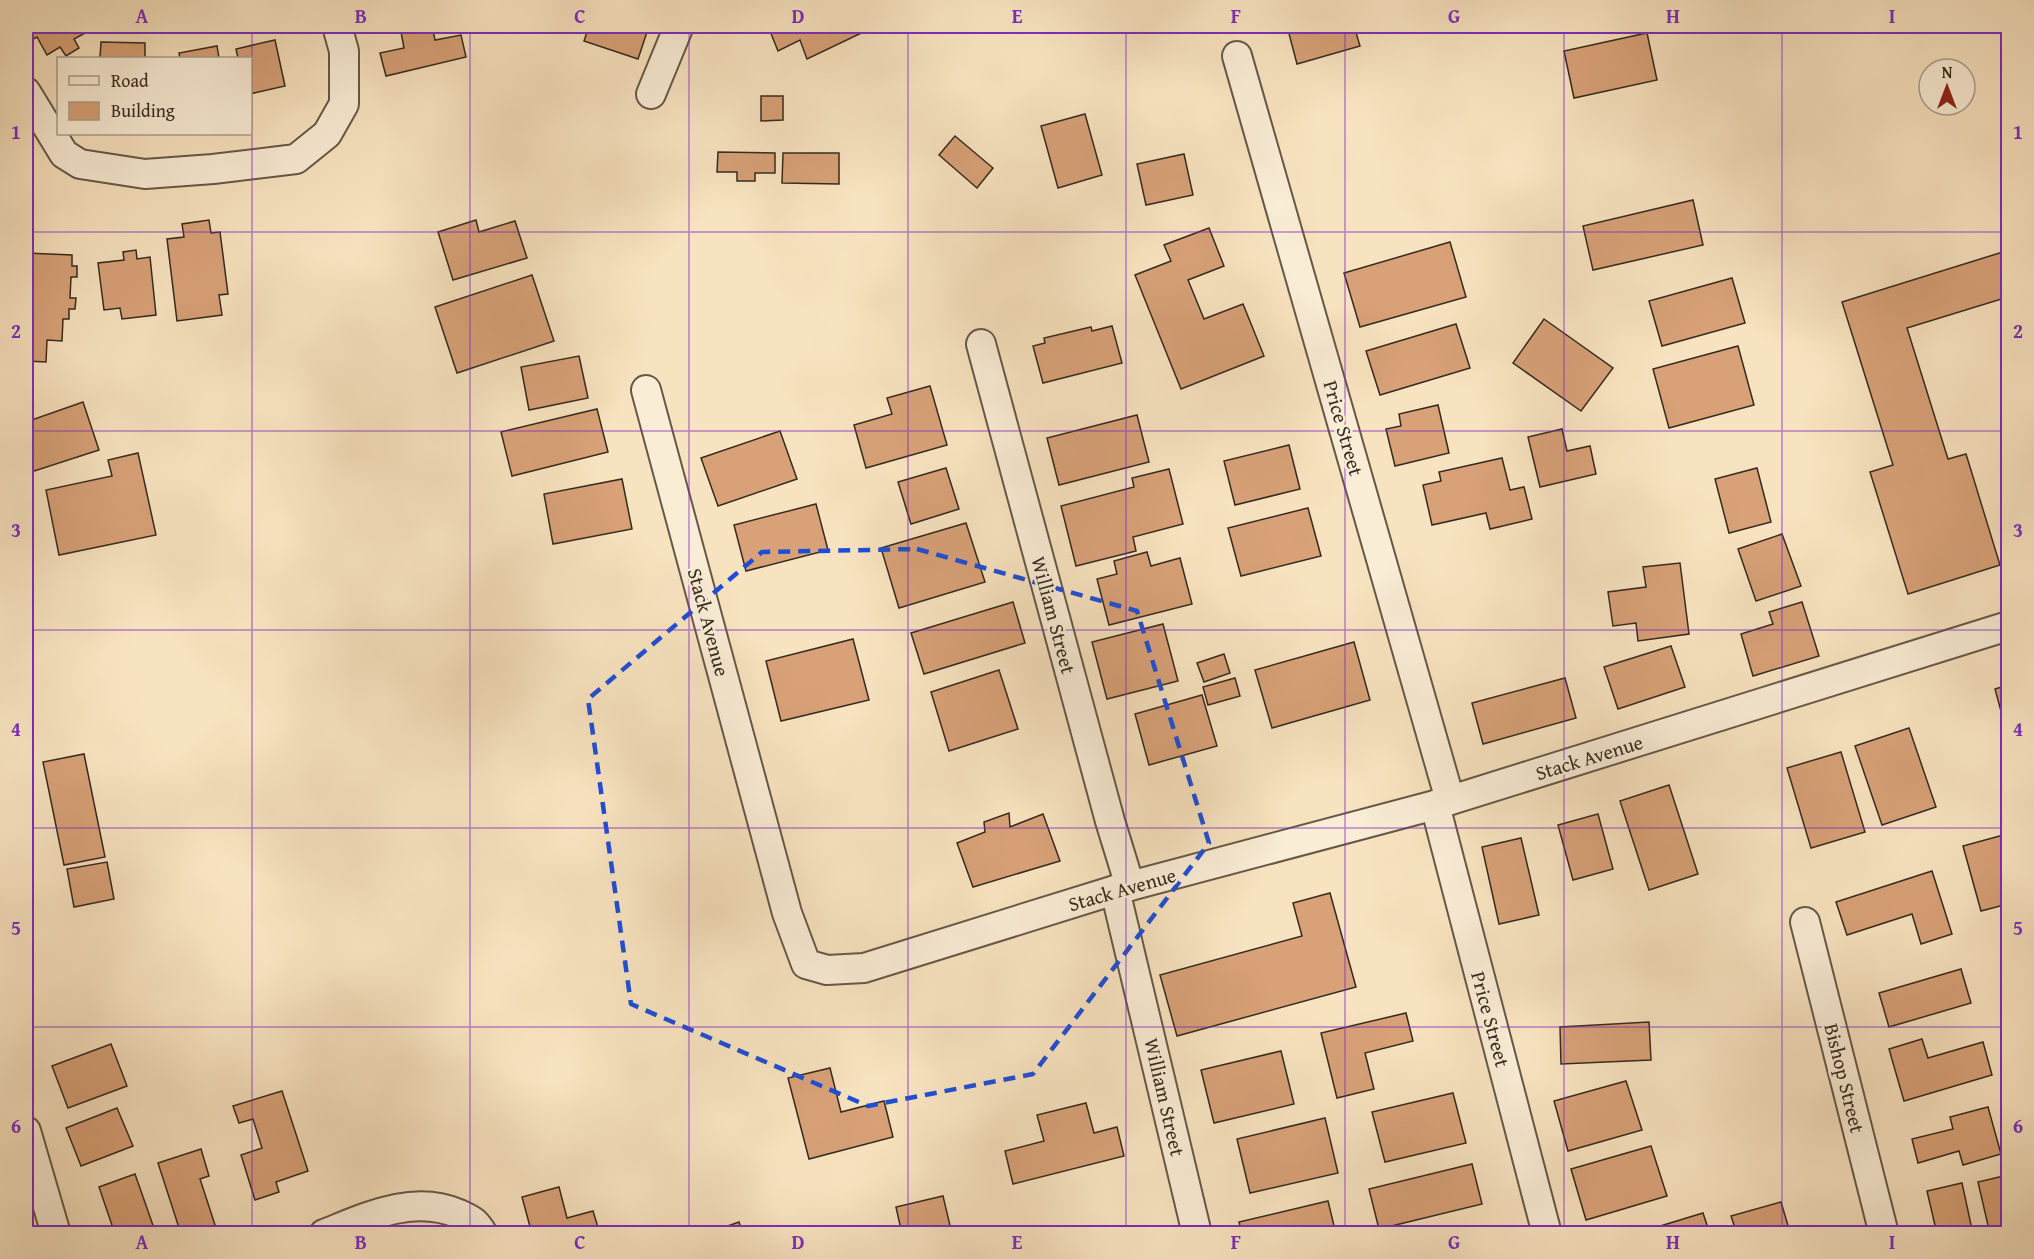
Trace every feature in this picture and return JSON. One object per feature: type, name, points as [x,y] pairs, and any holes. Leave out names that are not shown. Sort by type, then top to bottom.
[{"type":"street","points":[[26,92],[64,154],[81,164],[145,174],[296,159],[327,134],[344,104],[344,51],[338,26]]},
{"type":"street","points":[[651,94],[679,26]]},
{"type":"street","name":"Price Street","points":[[1237,56],[1443,802],[1547,1233]]},
{"type":"street","name":"William Street","points":[[981,344],[1110,821],[1197,1233]]},
{"type":"street","name":"Stack Avenue","points":[[646,390],[788,913],[806,964],[827,970],[864,968],[1123,888],[1443,802],[2008,626]]},
{"type":"street","name":"Bishop Street","points":[[1805,922],[1884,1233]]},
{"type":"street","points":[[26,1131],[56,1233]]},
{"type":"street","points":[[324,1233],[369,1216],[406,1206],[444,1208],[476,1222],[483,1233]]},
{"type":"highlighted area","points":[[917,549],[1137,611],[1209,843],[1033,1074],[868,1106],[631,1004],[588,699],[762,552]]},
{"type":"building","points":[[26,26],[98,26],[74,39],[79,48],[66,56],[60,47],[47,55],[37,37],[28,42]]},
{"type":"building","points":[[103,26],[118,26],[106,32]]},
{"type":"building","points":[[432,26],[435,40],[461,35],[466,57],[386,76],[380,53],[404,48],[401,32]]},
{"type":"building","points":[[589,26],[649,26],[638,59],[584,41]]},
{"type":"building","points":[[768,26],[876,26],[807,59],[800,40],[778,51]]},
{"type":"building","points":[[1287,26],[1354,26],[1360,46],[1297,64]]},
{"type":"building","points":[[1647,33],[1657,80],[1574,98],[1564,51]]},
{"type":"building","points":[[275,40],[285,86],[252,94],[252,57],[238,57],[236,49]]},
{"type":"building","points":[[101,42],[145,43],[145,57],[100,57]]},
{"type":"building","points":[[217,46],[219,57],[180,57],[179,53]]},
{"type":"building","points":[[761,96],[783,96],[783,120],[761,121]]},
{"type":"building","points":[[1085,114],[1102,175],[1058,188],[1041,126]]},
{"type":"building","points":[[955,136],[993,168],[977,188],[939,155]]},
{"type":"building","points":[[718,152],[775,153],[775,173],[755,173],[755,181],[737,181],[737,172],[717,172]]},
{"type":"building","points":[[783,153],[839,153],[839,184],[782,183]]},
{"type":"building","points":[[1184,154],[1193,195],[1146,205],[1137,164]]},
{"type":"building","points":[[1693,200],[1703,245],[1593,270],[1583,226]]},
{"type":"building","points":[[209,220],[211,233],[220,232],[228,294],[219,295],[222,315],[177,321],[167,239],[184,237],[182,224]]},
{"type":"building","points":[[476,220],[479,232],[515,221],[527,258],[453,280],[438,232]]},
{"type":"building","points":[[1209,228],[1224,266],[1188,280],[1204,319],[1243,304],[1264,356],[1181,389],[1135,275],[1171,261],[1164,245]]},
{"type":"building","points":[[1450,242],[1466,297],[1360,327],[1344,273]]},
{"type":"building","points":[[136,250],[137,259],[150,257],[156,315],[122,319],[120,308],[104,310],[98,263],[124,260],[123,252]]},
{"type":"building","points":[[2006,251],[2008,297],[1907,328],[1948,459],[1966,454],[2000,565],[1908,594],[1870,472],[1893,465],[1842,302]]},
{"type":"building","points":[[26,253],[72,255],[72,266],[77,266],[77,277],[71,277],[70,298],[76,298],[75,309],[69,309],[69,319],[63,319],[62,341],[47,340],[46,362],[26,361]]},
{"type":"building","points":[[532,275],[554,341],[457,373],[435,307]]},
{"type":"building","points":[[1732,278],[1745,323],[1662,346],[1649,301]]},
{"type":"building","points":[[1544,319],[1613,368],[1581,411],[1513,363]]},
{"type":"building","points":[[1456,324],[1470,368],[1380,395],[1366,351]]},
{"type":"building","points":[[1112,326],[1122,363],[1043,383],[1033,346],[1045,343],[1044,338],[1091,327],[1092,331]]},
{"type":"building","points":[[1738,346],[1754,405],[1669,428],[1653,369]]},
{"type":"building","points":[[579,356],[588,398],[529,410],[521,367]]},
{"type":"building","points":[[930,386],[947,445],[866,468],[854,425],[892,414],[887,398]]},
{"type":"building","points":[[83,402],[99,450],[31,472],[26,455],[26,422]]},
{"type":"building","points":[[1438,405],[1449,453],[1395,466],[1386,429],[1401,426],[1399,414]]},
{"type":"building","points":[[597,409],[608,452],[512,476],[501,432]]},
{"type":"building","points":[[1137,415],[1149,462],[1059,485],[1047,438]]},
{"type":"building","points":[[1562,429],[1567,451],[1590,446],[1596,474],[1540,487],[1528,437]]},
{"type":"building","points":[[780,431],[797,479],[718,506],[701,458]]},
{"type":"building","points":[[1289,445],[1300,489],[1235,505],[1224,461]]},
{"type":"building","points":[[138,453],[156,535],[59,555],[46,490],[112,476],[108,460]]},
{"type":"building","points":[[1502,458],[1510,490],[1524,487],[1532,519],[1490,529],[1486,513],[1432,525],[1423,485],[1441,481],[1439,472]]},
{"type":"building","points":[[946,468],[959,509],[911,524],[898,482]]},
{"type":"building","points":[[1757,468],[1771,522],[1729,533],[1715,479]]},
{"type":"building","points":[[1169,469],[1183,524],[1133,537],[1136,551],[1076,566],[1061,506],[1134,487],[1132,478]]},
{"type":"building","points":[[622,479],[632,529],[553,544],[544,494]]},
{"type":"building","points":[[816,504],[828,550],[746,571],[734,525]]},
{"type":"building","points":[[1308,508],[1321,556],[1241,576],[1228,528]]},
{"type":"building","points":[[966,523],[985,582],[899,608],[881,548]]},
{"type":"building","points":[[1782,534],[1801,586],[1756,601],[1738,549]]},
{"type":"building","points":[[1147,552],[1151,566],[1180,558],[1192,604],[1109,625],[1097,579],[1117,574],[1114,561]]},
{"type":"building","points":[[1680,563],[1689,634],[1638,641],[1636,623],[1613,626],[1608,592],[1646,587],[1643,567]]},
{"type":"building","points":[[1013,602],[1025,643],[924,674],[911,633]]},
{"type":"building","points":[[1802,602],[1819,656],[1753,676],[1741,634],[1773,624],[1769,612]]},
{"type":"building","points":[[1163,624],[1178,681],[1107,699],[1092,642]]},
{"type":"building","points":[[853,639],[869,700],[781,721],[766,661]]},
{"type":"building","points":[[1354,642],[1370,700],[1272,728],[1255,670]]},
{"type":"building","points":[[1671,646],[1685,687],[1618,709],[1604,667]]},
{"type":"building","points":[[1224,654],[1230,673],[1204,682],[1197,663]]},
{"type":"building","points":[[999,670],[1018,729],[949,751],[931,692]]},
{"type":"building","points":[[1235,678],[1240,696],[1208,705],[1203,687]]},
{"type":"building","points":[[1565,678],[1576,718],[1483,744],[1472,703]]},
{"type":"building","points":[[2008,685],[2008,737],[1995,689]]},
{"type":"building","points":[[1202,695],[1217,746],[1149,765],[1135,714]]},
{"type":"building","points":[[1909,728],[1936,807],[1882,825],[1855,746]]},
{"type":"building","points":[[1841,752],[1865,832],[1811,848],[1787,768]]},
{"type":"building","points":[[84,754],[105,857],[64,865],[43,762]]},
{"type":"building","points":[[1669,785],[1698,874],[1649,890],[1620,801]]},
{"type":"building","points":[[1009,813],[1010,827],[1043,814],[1060,861],[973,887],[957,843],[985,832],[984,822]]},
{"type":"building","points":[[1598,814],[1613,869],[1573,880],[1558,825]]},
{"type":"building","points":[[2007,834],[2008,904],[1981,911],[1963,846]]},
{"type":"building","points":[[1521,838],[1539,915],[1499,924],[1482,847]]},
{"type":"building","points":[[107,862],[114,899],[74,907],[67,869]]},
{"type":"building","points":[[1932,871],[1952,934],[1921,944],[1912,914],[1847,935],[1836,902]]},
{"type":"building","points":[[1330,893],[1356,987],[1177,1036],[1160,975],[1302,936],[1293,903]]},
{"type":"building","points":[[26,904],[31,927],[26,929]]},
{"type":"building","points":[[1961,969],[1971,1003],[1889,1027],[1879,993]]},
{"type":"building","points":[[1406,1013],[1413,1041],[1365,1053],[1374,1089],[1337,1098],[1321,1033]]},
{"type":"building","points":[[1649,1022],[1651,1060],[1561,1064],[1560,1027]]},
{"type":"building","points":[[1922,1039],[1928,1058],[1983,1042],[1992,1075],[1904,1101],[1889,1049]]},
{"type":"building","points":[[111,1044],[127,1086],[68,1108],[52,1066]]},
{"type":"building","points":[[1281,1051],[1294,1104],[1214,1123],[1201,1070]]},
{"type":"building","points":[[830,1068],[841,1112],[884,1101],[893,1137],[809,1159],[788,1078]]},
{"type":"building","points":[[1626,1081],[1642,1130],[1568,1151],[1554,1101]]},
{"type":"building","points":[[282,1091],[308,1171],[276,1182],[279,1192],[255,1200],[241,1155],[262,1148],[253,1119],[239,1123],[233,1106]]},
{"type":"building","points":[[1453,1093],[1466,1143],[1385,1162],[1372,1112]]},
{"type":"building","points":[[1086,1103],[1094,1133],[1117,1127],[1124,1156],[1013,1184],[1005,1151],[1044,1141],[1037,1115]]},
{"type":"building","points":[[1988,1107],[2001,1154],[1963,1165],[1959,1151],[1918,1163],[1912,1139],[1953,1129],[1950,1117]]},
{"type":"building","points":[[117,1108],[133,1146],[81,1166],[66,1128]]},
{"type":"building","points":[[1325,1118],[1338,1173],[1250,1193],[1237,1139]]},
{"type":"building","points":[[1651,1146],[1667,1196],[1586,1220],[1571,1169]]},
{"type":"building","points":[[201,1149],[209,1176],[200,1179],[217,1231],[209,1234],[181,1234],[158,1163]]},
{"type":"building","points":[[1472,1164],[1482,1204],[1379,1229],[1369,1189]]},
{"type":"building","points":[[135,1174],[156,1234],[115,1234],[99,1187]]},
{"type":"building","points":[[2008,1175],[2008,1234],[1990,1234],[1978,1182]]},
{"type":"building","points":[[1962,1183],[1973,1234],[1937,1234],[1927,1191]]},
{"type":"building","points":[[559,1187],[567,1218],[593,1211],[600,1234],[532,1234],[522,1197]]},
{"type":"building","points":[[943,1196],[952,1234],[902,1234],[896,1207]]},
{"type":"building","points":[[1328,1201],[1336,1234],[1242,1234],[1239,1222]]},
{"type":"building","points":[[1781,1202],[1789,1229],[1772,1234],[1737,1234],[1731,1216]]},
{"type":"building","points":[[1703,1213],[1710,1234],[1634,1234]]},
{"type":"building","points":[[739,1222],[743,1234],[705,1234]]}]
